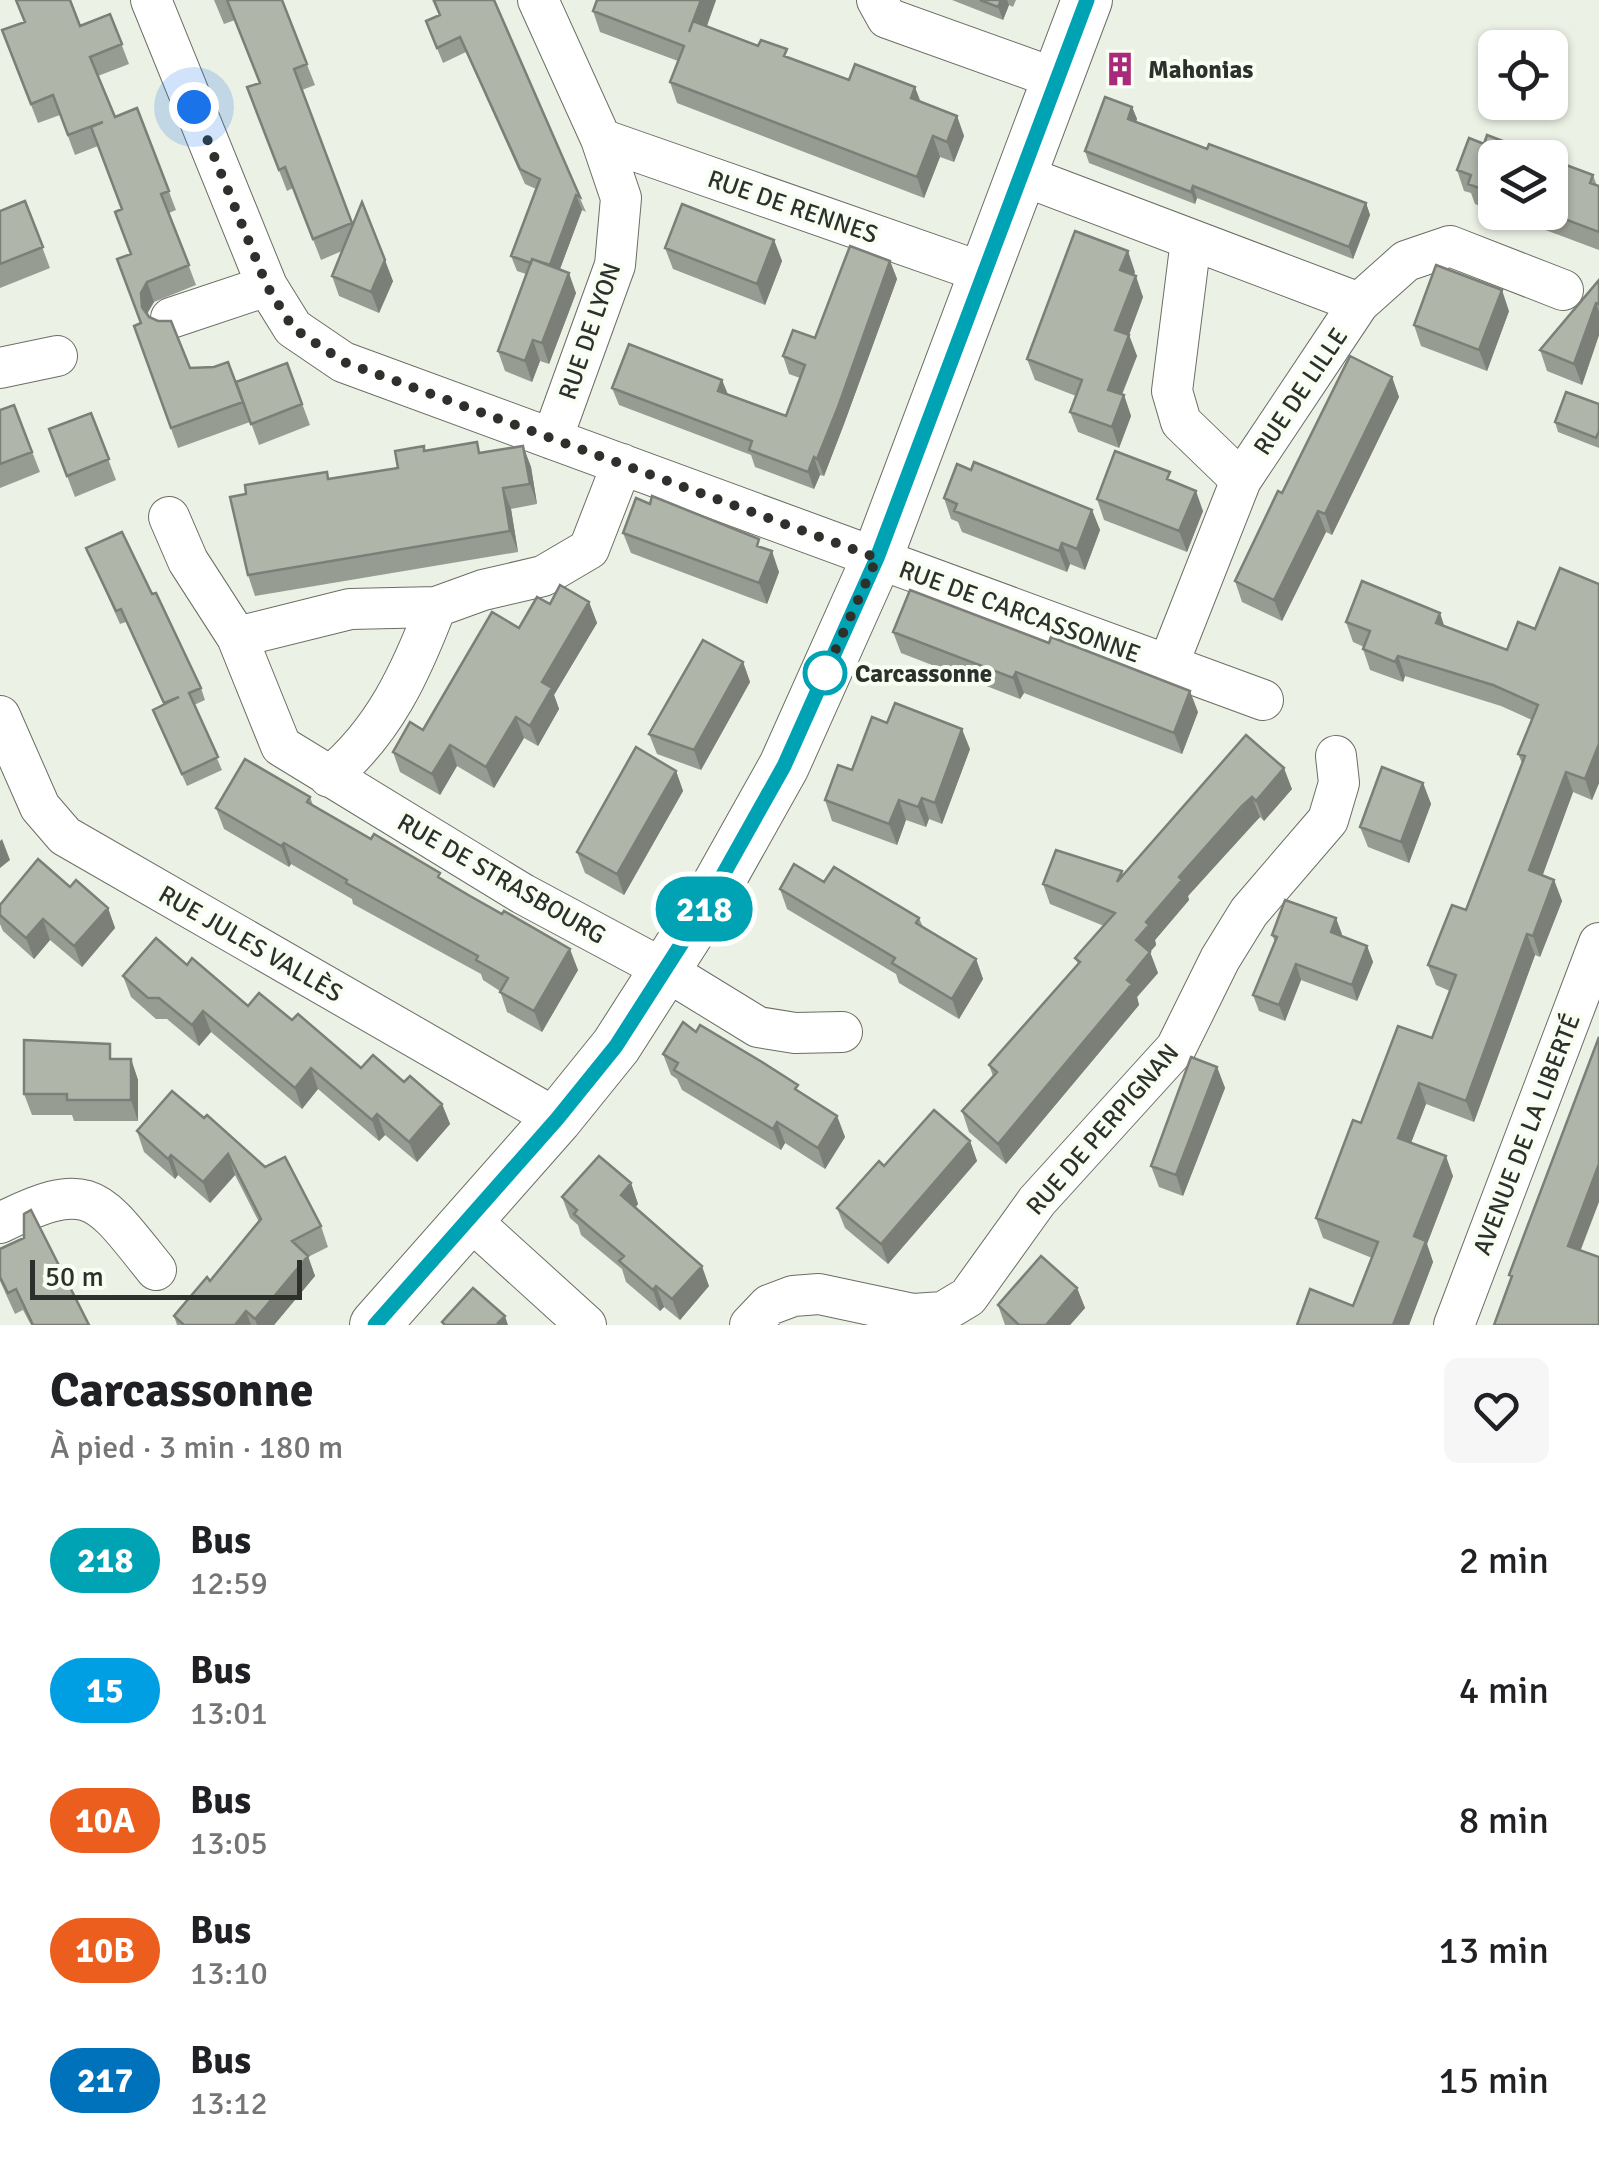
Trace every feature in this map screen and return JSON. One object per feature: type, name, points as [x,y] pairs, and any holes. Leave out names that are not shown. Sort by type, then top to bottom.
[{"type":"street","name":"RUE DE CARCASSONNE","points":[[151,0],[267,286],[293,328],[344,362],[1263,700]]},
{"type":"street","name":"RUE DE LYON","points":[[538,0],[601,138],[621,198],[615,265],[552,438]]},
{"type":"street","points":[[877,0],[887,18],[1057,79]]},
{"type":"street","points":[[374,1325],[557,1119],[616,1046],[784,766],[877,558],[1087,0]]},
{"type":"street","name":"RUE DE RENNES","points":[[601,138],[984,273]]},
{"type":"street","name":"RUE DE LILLE","points":[[1021,176],[1359,303]]},
{"type":"street","name":"RUE DE LILLE","points":[[1191,240],[1172,391],[1181,422],[1240,480]]},
{"type":"street","name":"RUE DE LILLE","points":[[1168,665],[1240,480],[1359,303],[1406,261],[1450,246],[1562,290]]},
{"type":"street","points":[[171,318],[267,286]]},
{"type":"street","points":[[0,368],[57,356]]},
{"type":"street","points":[[236,637],[350,609],[436,607],[483,590],[543,576],[589,549],[622,464]]},
{"type":"street","name":"RUE DE STRASBOURG","points":[[169,516],[188,561],[236,637],[281,746],[523,894],[665,970],[758,1027],[795,1033],[842,1032]]},
{"type":"street","points":[[329,776],[369,740],[397,698],[436,607]]},
{"type":"street","name":"RUE JULES VALLÈS","points":[[0,716],[40,808],[65,836],[557,1119]]},
{"type":"street","name":"RUE DE PERPIGNAN","points":[[750,1325],[768,1305],[793,1296],[819,1294],[913,1314],[943,1312],[968,1297],[1037,1200],[1176,1048],[1220,959],[1249,912],[1328,820],[1339,783],[1336,756]]},
{"type":"street","name":"AVENUE DE LA LIBERTÉ","points":[[1454,1325],[1599,944]]},
{"type":"street","points":[[0,1223],[40,1203],[74,1196],[109,1212],[156,1270]]},
{"type":"street","points":[[468,1218],[586,1325]]},
{"type":"building","points":[[16,0],[70,0],[80,26],[110,14],[122,44],[90,57],[115,117],[137,108],[169,191],[161,194],[189,265],[147,282],[141,293],[142,307],[149,317],[171,321],[190,368],[228,362],[243,402],[171,428],[134,326],[141,323],[117,259],[131,254],[115,212],[122,209],[91,127],[103,122],[68,135],[53,95],[31,104],[2,30],[25,22]]},
{"type":"building","points":[[227,0],[282,0],[307,64],[294,69],[352,223],[313,239],[285,167],[279,170],[247,87],[260,83]]},
{"type":"building","points":[[434,0],[494,0],[580,197],[576,195],[550,265],[511,256],[540,179],[520,169],[460,37],[437,48],[426,21],[440,15]]},
{"type":"building","points":[[597,0],[701,0],[693,21],[758,46],[761,40],[787,49],[784,56],[849,80],[855,64],[915,87],[911,98],[957,116],[947,142],[933,136],[917,177],[670,82],[684,46],[593,11]]},
{"type":"building","points":[[980,0],[1001,0],[998,7]]},
{"type":"building","points":[[1105,97],[1132,107],[1128,119],[1207,149],[1209,144],[1366,203],[1349,247],[1193,186],[1191,192],[1085,151]]},
{"type":"building","points":[[1469,138],[1478,142],[1478,188],[1468,184],[1471,175],[1457,170]]},
{"type":"building","points":[[1568,166],[1593,175],[1590,183],[1599,186],[1599,232],[1568,220]]},
{"type":"building","points":[[25,201],[43,247],[0,264],[0,211]]},
{"type":"building","points":[[362,202],[385,260],[371,292],[332,276]]},
{"type":"building","points":[[682,204],[774,240],[757,284],[665,248]]},
{"type":"building","points":[[1075,231],[1128,251],[1120,270],[1136,276],[1115,330],[1129,335],[1108,390],[1124,395],[1112,427],[1070,412],[1082,380],[1027,359]]},
{"type":"building","points":[[850,246],[890,261],[838,407],[808,472],[749,450],[752,441],[612,388],[629,344],[722,380],[718,391],[786,416],[805,365],[783,356],[793,330],[815,338]]},
{"type":"building","points":[[532,259],[569,273],[542,343],[533,340],[525,361],[498,351]]},
{"type":"building","points":[[1436,265],[1502,290],[1479,350],[1414,325]]},
{"type":"building","points":[[1599,280],[1599,304],[1596,303],[1574,364],[1540,350]]},
{"type":"building","points":[[1350,356],[1392,377],[1325,514],[1318,511],[1274,600],[1235,581]]},
{"type":"building","points":[[287,363],[302,404],[251,424],[236,382]]},
{"type":"building","points":[[1566,392],[1599,404],[1596,438],[1555,422]]},
{"type":"building","points":[[14,405],[32,452],[0,464],[0,410]]},
{"type":"building","points":[[91,413],[109,459],[67,476],[49,429]]},
{"type":"building","points":[[477,442],[479,453],[523,446],[530,484],[503,488],[510,531],[248,575],[230,497],[246,494],[245,485],[327,472],[328,479],[398,468],[395,451],[424,446],[424,451]]},
{"type":"building","points":[[1115,451],[1170,472],[1167,479],[1196,491],[1179,531],[1097,499]]},
{"type":"building","points":[[974,462],[1092,510],[1077,549],[1062,543],[1059,551],[954,511],[957,504],[944,498],[957,464],[971,470]]},
{"type":"building","points":[[652,496],[759,539],[757,546],[772,551],[759,583],[623,533],[636,498],[650,504]]},
{"type":"building","points":[[122,532],[201,688],[189,693],[218,757],[182,774],[153,710],[179,697],[164,703],[121,609],[116,611],[86,548]]},
{"type":"building","points":[[1560,568],[1599,584],[1599,744],[1585,779],[1566,772],[1529,870],[1554,880],[1533,936],[1527,934],[1466,1101],[1419,1083],[1398,1138],[1446,1156],[1414,1236],[1426,1241],[1393,1325],[1297,1325],[1310,1289],[1353,1306],[1378,1242],[1316,1218],[1353,1120],[1361,1123],[1398,1026],[1432,1038],[1456,975],[1428,965],[1452,905],[1466,910],[1525,756],[1518,754],[1538,705],[1493,685],[1398,656],[1395,662],[1363,649],[1370,631],[1346,622],[1362,581],[1440,613],[1436,623],[1507,650],[1518,622],[1535,629]]},
{"type":"building","points":[[560,585],[589,602],[542,682],[552,688],[530,726],[516,717],[486,767],[450,745],[432,774],[393,752],[410,722],[423,730],[492,612],[519,628],[537,597],[550,604]]},
{"type":"building","points":[[910,590],[1049,643],[1051,637],[1190,691],[1174,733],[1016,672],[1013,678],[893,632]]},
{"type":"building","points":[[703,640],[743,662],[694,750],[649,734]]},
{"type":"building","points":[[895,703],[962,729],[935,803],[922,798],[918,807],[899,800],[889,824],[825,800],[838,765],[852,770],[872,717],[887,723]]},
{"type":"building","points":[[1246,735],[1284,768],[1256,801],[1252,797],[1242,806],[1179,877],[1182,880],[1146,922],[1149,925],[1136,940],[1150,952],[1127,980],[1132,984],[998,1144],[962,1111],[997,1072],[989,1065],[1080,962],[1075,958],[1115,913],[1043,884],[1056,850],[1122,871],[1117,882]]},
{"type":"building","points":[[636,747],[676,771],[617,874],[577,852]]},
{"type":"building","points":[[245,759],[310,797],[307,802],[371,839],[374,834],[440,873],[438,877],[470,896],[570,949],[534,1011],[500,992],[508,978],[476,960],[478,956],[216,808]]},
{"type":"building","points":[[1382,767],[1423,783],[1401,842],[1360,827]]},
{"type":"building","points":[[38,859],[70,887],[76,880],[108,908],[74,946],[43,919],[26,938],[0,915],[0,905]]},
{"type":"building","points":[[794,864],[824,882],[834,867],[919,918],[916,923],[976,959],[952,999],[892,963],[895,958],[780,889]]},
{"type":"building","points":[[1285,900],[1336,918],[1331,932],[1367,946],[1352,985],[1296,964],[1279,1005],[1253,995],[1277,937],[1272,935]]},
{"type":"building","points":[[156,938],[187,965],[192,958],[248,1006],[259,993],[292,1020],[298,1014],[361,1068],[373,1055],[404,1082],[410,1076],[442,1104],[409,1142],[377,1114],[372,1120],[311,1068],[295,1088],[203,1011],[192,1025],[159,998],[148,998],[123,976]]},
{"type":"building","points":[[683,1022],[696,1032],[700,1025],[762,1062],[837,1116],[818,1148],[777,1122],[773,1129],[674,1070],[678,1063],[663,1054]]},
{"type":"building","points":[[1599,1037],[1599,1164],[1568,1246],[1599,1257],[1599,1325],[1494,1325],[1512,1276],[1509,1275]]},
{"type":"building","points":[[24,1040],[110,1044],[110,1059],[131,1059],[131,1100],[67,1100],[67,1094],[24,1094]]},
{"type":"building","points":[[1191,1057],[1217,1067],[1176,1175],[1151,1166]]},
{"type":"building","points":[[172,1091],[204,1118],[207,1115],[265,1167],[285,1157],[321,1226],[292,1241],[308,1256],[255,1319],[246,1311],[235,1325],[184,1325],[174,1316],[207,1277],[210,1281],[261,1219],[228,1154],[203,1182],[171,1155],[168,1159],[137,1131]]},
{"type":"building","points":[[934,1110],[970,1141],[881,1244],[837,1208],[879,1161],[884,1166]]},
{"type":"building","points":[[599,1156],[631,1183],[621,1195],[702,1266],[672,1299],[656,1286],[653,1290],[619,1261],[624,1256],[574,1214],[577,1210],[562,1197]]},
{"type":"building","points":[[31,1210],[89,1325],[33,1325],[16,1289],[8,1293],[0,1277],[0,1249],[24,1238],[24,1214]]},
{"type":"building","points":[[1041,1256],[1077,1288],[1046,1325],[1019,1325],[998,1305]]},
{"type":"building","points":[[473,1288],[505,1316],[500,1325],[445,1325],[442,1322]]},
{"type":"bus line","name":"218","points":[[375,1325],[557,1119],[616,1046],[705,907],[784,766],[877,558],[1087,0]]},
{"type":"place","name":"Mahonias","points":[[1120,69]]},
{"type":"place","name":"Carcassonne","points":[[825,673]]},
{"type":"route","points":[[194,107],[267,286],[293,328],[344,362],[877,558],[825,673]]}]
